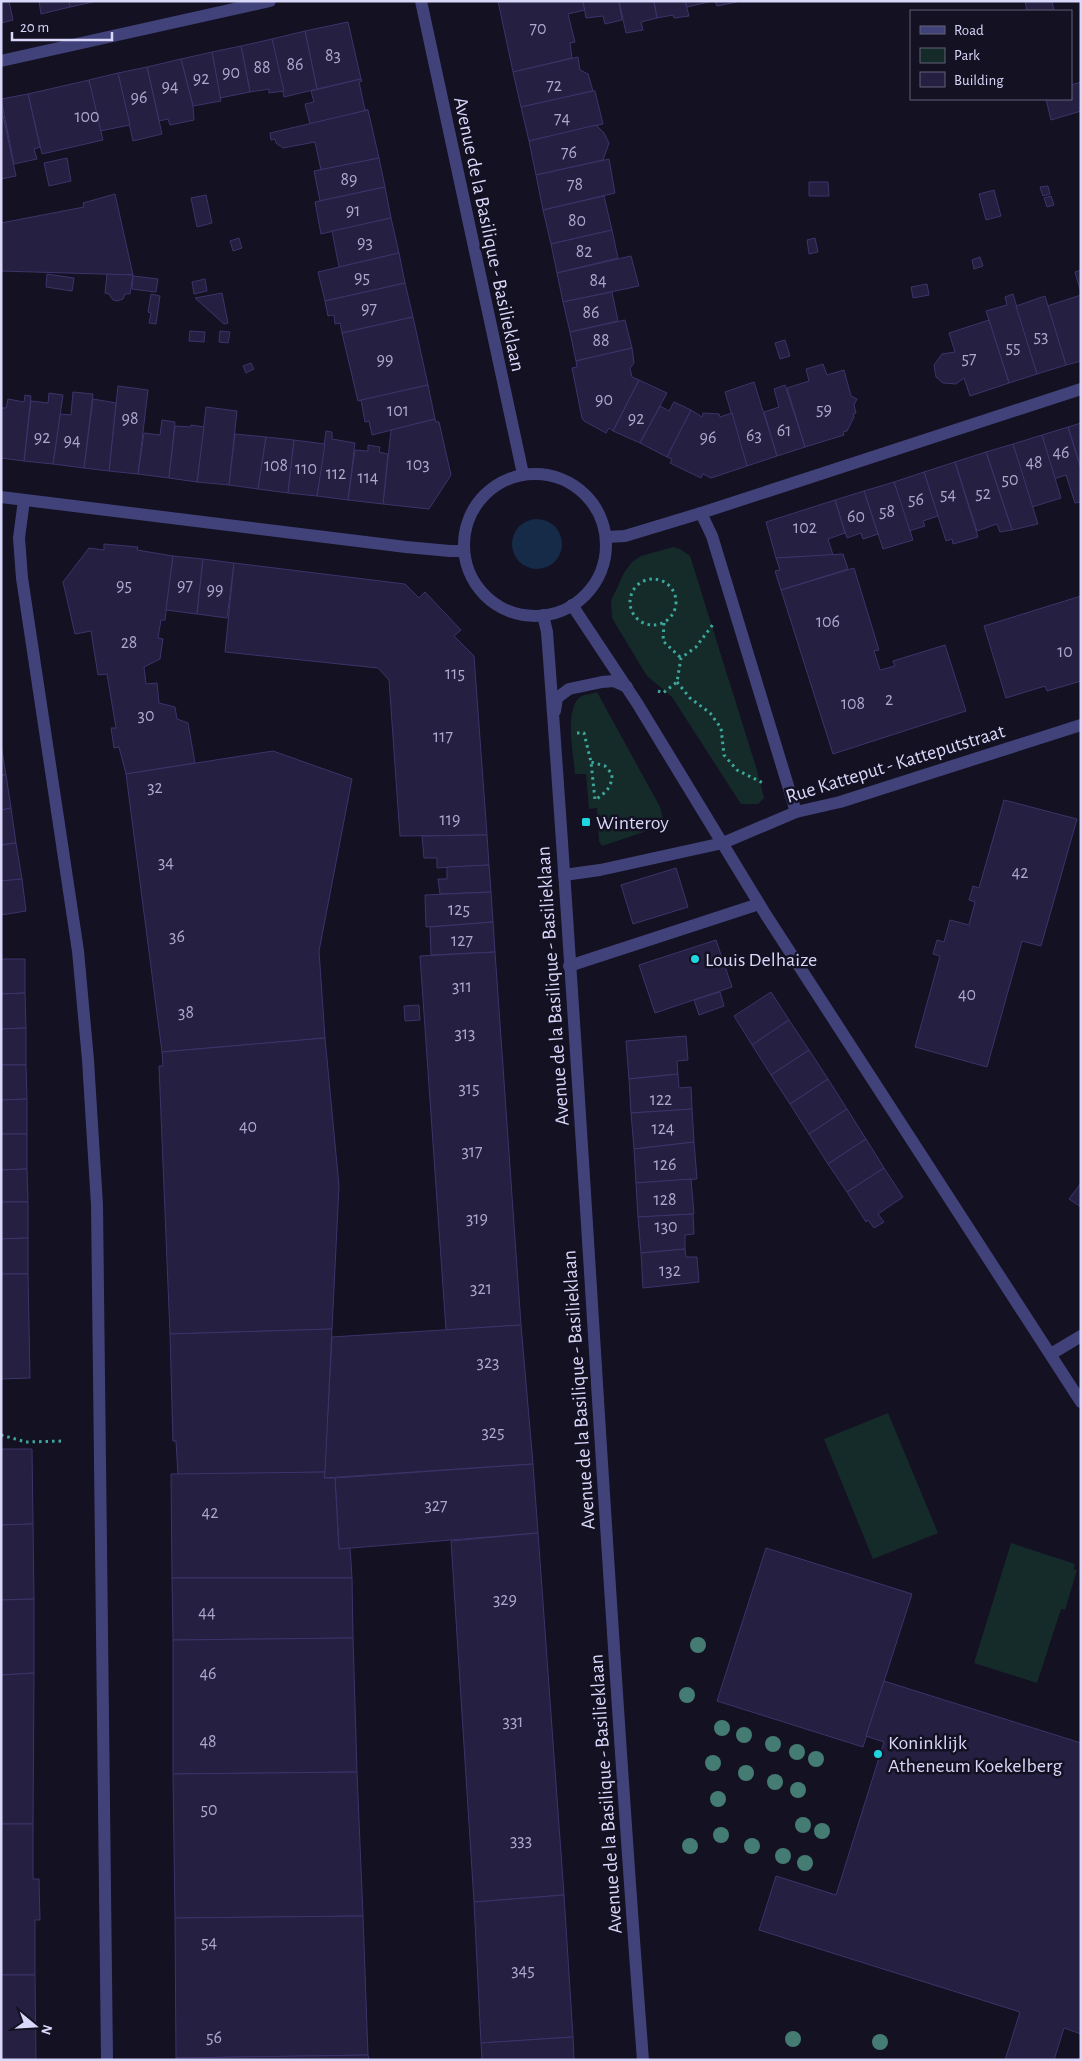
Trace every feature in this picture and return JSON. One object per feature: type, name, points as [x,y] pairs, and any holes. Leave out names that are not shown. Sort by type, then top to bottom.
[{"type":"street","points":[[1,61],[270,1]]},
{"type":"street","name":"Avenue de la Basilique - Basilieklaan","points":[[421,1],[523,474]]},
{"type":"street","points":[[606,537],[625,536],[701,513],[1081,389]]},
{"type":"street","points":[[523,474],[543,474],[562,478],[578,488],[592,502],[601,519],[606,537],[605,557],[598,576],[588,593],[572,605],[558,612],[543,615],[524,615],[505,610],[489,600],[476,586],[468,569],[463,551],[465,529],[470,516],[486,492],[503,480],[523,474]]},
{"type":"street","points":[[1,497],[406,547],[450,552],[463,551]]},
{"type":"street","points":[[24,500],[20,538],[22,578],[78,951],[88,1060],[97,1205],[107,2060]]},
{"type":"street","points":[[701,513],[712,536],[796,812]]},
{"type":"street","points":[[572,605],[627,687],[760,904],[1081,1402]]},
{"type":"street","name":"Avenue de la Basilique - Basilieklaan","points":[[543,615],[547,632],[564,875],[630,1894],[643,2060]]},
{"type":"street","name":"Avenue de la Basilique - Basilieklaan","points":[[553,718],[557,698],[569,689],[614,681],[627,687]]},
{"type":"street","name":"Rue Katteput - Katteputstraat","points":[[564,875],[600,870],[723,844],[796,812],[840,802],[1081,725]]},
{"type":"street","points":[[569,966],[760,904]]},
{"type":"street","points":[[1051,1354],[1081,1336]]},
{"type":"path","points":[[664,623],[646,625],[632,613],[631,595],[642,581],[660,580],[674,591],[676,609],[664,623],[662,641],[682,658]]},
{"type":"path","points":[[652,692],[655,690],[663,693],[677,682],[682,658],[696,647],[715,623]]},
{"type":"path","points":[[677,682],[690,698],[710,713],[721,728],[724,755],[737,770],[761,783],[771,784],[787,778]]},
{"type":"path","points":[[574,733],[584,733],[591,762],[594,800],[606,792],[612,782],[612,774],[605,766],[591,762]]},
{"type":"path","points":[[1,1435],[26,1442],[64,1441]]},
{"type":"green space","points":[[673,547],[680,549],[690,556],[756,767],[764,798],[758,804],[741,804],[672,697],[647,676],[612,618],[611,601],[624,573],[632,562],[641,556]]},
{"type":"green space","points":[[597,692],[660,807],[665,825],[602,846],[599,841],[597,808],[589,809],[586,774],[575,774],[571,732],[571,720],[576,701],[582,696]]},
{"type":"green space","points":[[888,1413],[938,1533],[873,1559],[824,1439]]},
{"type":"green space","points":[[1011,1543],[1075,1564],[1074,1569],[1077,1570],[1065,1610],[1061,1609],[1037,1683],[974,1663]]},
{"type":"water","points":[[537,519],[551,523],[558,530],[562,544],[558,558],[551,565],[537,569],[523,565],[516,558],[512,544],[516,530],[523,523]]},
{"type":"building","points":[[1,1],[9,1],[13,20],[1,23]]},
{"type":"building","points":[[39,1],[69,1],[70,7],[41,14]]},
{"type":"building","points":[[69,1],[97,1],[70,7]]},
{"type":"building","points":[[498,1],[583,1],[585,10],[568,14],[575,42],[570,43],[572,58],[513,72]]},
{"type":"building","points":[[583,1],[619,1],[622,20],[605,24],[603,16],[586,18]]},
{"type":"building","points":[[619,1],[654,1],[657,18],[641,22],[643,30],[626,33]]},
{"type":"building","points":[[654,1],[685,1],[689,16],[674,18],[673,15],[657,18]]},
{"type":"building","points":[[685,1],[713,1],[687,7]]},
{"type":"building","points":[[715,1],[737,1],[737,2],[717,6]]},
{"type":"building","points":[[1025,1],[1052,1],[1054,10],[1027,10]]},
{"type":"building","points":[[348,22],[361,79],[317,89],[305,31]]},
{"type":"building","points":[[305,31],[317,89],[284,97],[272,39]]},
{"type":"building","points":[[272,39],[284,91],[269,93],[269,89],[250,92],[241,46]]},
{"type":"building","points":[[241,46],[250,92],[220,98],[212,52]]},
{"type":"building","points":[[212,52],[221,101],[193,106],[181,59]]},
{"type":"building","points":[[578,57],[580,70],[588,74],[593,91],[521,107],[513,72]]},
{"type":"building","points":[[181,59],[193,106],[194,120],[170,125],[168,119],[159,121],[147,67]]},
{"type":"building","points":[[147,67],[162,134],[133,141],[118,73]]},
{"type":"building","points":[[118,73],[130,125],[100,131],[89,80]]},
{"type":"building","points":[[361,79],[362,81],[359,82],[365,110],[368,110],[310,124],[305,104],[314,102],[311,91]]},
{"type":"building","points":[[89,80],[103,140],[42,154],[28,94]]},
{"type":"building","points":[[1081,82],[1081,111],[1051,120],[1046,100],[1072,100],[1072,85]]},
{"type":"building","points":[[595,91],[603,124],[529,141],[521,107]]},
{"type":"building","points":[[28,94],[40,147],[34,149],[37,159],[14,164],[1,99]]},
{"type":"building","points":[[1,106],[16,176],[1,179]]},
{"type":"building","points":[[368,110],[379,158],[321,170],[315,142],[283,148],[276,143],[275,139],[271,140],[270,133]]},
{"type":"building","points":[[596,125],[604,133],[609,143],[603,160],[536,175],[529,141]]},
{"type":"building","points":[[67,158],[71,181],[49,186],[44,163]]},
{"type":"building","points":[[379,158],[385,187],[320,201],[314,171]]},
{"type":"building","points":[[609,159],[615,193],[543,210],[536,175]]},
{"type":"building","points":[[809,182],[828,182],[829,196],[809,196]]},
{"type":"building","points":[[1048,186],[1050,194],[1043,196],[1040,187]]},
{"type":"building","points":[[385,187],[391,218],[321,234],[315,202]]},
{"type":"building","points":[[994,190],[1001,216],[986,220],[979,194]]},
{"type":"building","points":[[115,194],[133,275],[1,271],[1,223],[84,207],[83,203]]},
{"type":"building","points":[[206,195],[212,223],[197,227],[191,198]]},
{"type":"building","points":[[604,196],[612,230],[551,244],[543,210]]},
{"type":"building","points":[[1051,196],[1054,205],[1047,207],[1044,198]]},
{"type":"building","points":[[391,218],[399,253],[339,267],[332,231]]},
{"type":"building","points":[[612,230],[618,258],[557,273],[551,244]]},
{"type":"building","points":[[239,238],[242,248],[233,251],[230,241]]},
{"type":"building","points":[[815,238],[818,252],[809,254],[807,240]]},
{"type":"building","points":[[399,253],[405,283],[325,301],[318,272]]},
{"type":"building","points":[[631,256],[639,286],[563,302],[557,273]]},
{"type":"building","points":[[980,257],[983,266],[974,269],[972,260]]},
{"type":"building","points":[[1081,270],[1081,293],[1075,272]]},
{"type":"building","points":[[47,274],[74,278],[72,291],[46,287]]},
{"type":"building","points":[[107,274],[133,275],[130,294],[125,294],[123,299],[113,300],[109,294],[105,293]]},
{"type":"building","points":[[133,276],[158,279],[156,292],[132,289]]},
{"type":"building","points":[[205,279],[207,291],[194,294],[192,282]]},
{"type":"building","points":[[405,283],[413,317],[342,333],[340,323],[335,324],[334,315],[328,316],[325,301]]},
{"type":"building","points":[[927,284],[929,295],[913,298],[911,287]]},
{"type":"building","points":[[612,292],[618,321],[570,332],[563,302]]},
{"type":"building","points":[[222,293],[228,323],[224,324],[195,298]]},
{"type":"building","points":[[151,294],[160,296],[156,324],[149,323],[151,313],[148,312]]},
{"type":"building","points":[[1013,294],[1037,374],[1009,383],[986,311],[1007,305],[1005,297]]},
{"type":"building","points":[[1081,295],[1081,361],[1066,365],[1047,306]]},
{"type":"building","points":[[1045,296],[1066,365],[1037,374],[1016,306]]},
{"type":"building","points":[[413,317],[428,385],[358,401],[342,333]]},
{"type":"building","points":[[625,320],[632,348],[576,361],[570,332]]},
{"type":"building","points":[[989,320],[1009,383],[970,396],[964,378],[956,384],[943,383],[936,377],[934,365],[942,354],[955,352],[949,333]]},
{"type":"building","points":[[190,331],[205,332],[204,342],[189,341]]},
{"type":"building","points":[[220,331],[230,332],[228,343],[219,342]]},
{"type":"building","points":[[785,340],[790,356],[780,359],[775,343]]},
{"type":"building","points":[[632,348],[634,363],[630,368],[632,377],[639,380],[613,431],[609,428],[606,433],[582,418],[572,368],[577,367],[576,361]]},
{"type":"building","points":[[251,363],[254,369],[246,373],[243,366]]},
{"type":"building","points":[[823,364],[827,375],[844,370],[851,396],[857,399],[854,405],[856,413],[853,414],[854,417],[847,431],[843,432],[844,435],[805,447],[787,388],[809,381],[806,369]]},
{"type":"building","points":[[639,380],[667,393],[640,443],[613,431]]},
{"type":"building","points":[[754,382],[777,456],[747,466],[725,392]]},
{"type":"building","points":[[428,385],[435,419],[372,435],[369,421],[365,422],[361,400]]},
{"type":"building","points":[[785,385],[805,447],[777,456],[764,412],[779,407],[774,389]]},
{"type":"building","points":[[118,386],[148,390],[138,474],[109,471]]},
{"type":"building","points":[[73,392],[93,394],[84,468],[53,464],[60,414],[71,415]]},
{"type":"building","points":[[49,393],[63,395],[53,464],[24,461],[31,401],[48,403]]},
{"type":"building","points":[[25,395],[31,396],[24,461],[1,458],[1,408],[6,408],[8,399],[24,402]]},
{"type":"building","points":[[93,399],[116,403],[109,471],[84,468]]},
{"type":"building","points":[[674,402],[691,410],[667,457],[640,443],[660,406],[669,411]]},
{"type":"building","points":[[206,407],[237,411],[229,485],[197,482]]},
{"type":"building","points":[[691,410],[702,417],[703,413],[719,414],[720,417],[732,413],[747,466],[711,478],[703,474],[701,478],[670,463],[672,459],[667,457]]},
{"type":"building","points":[[435,419],[436,422],[439,422],[451,475],[429,509],[383,504],[391,430]]},
{"type":"building","points":[[162,420],[175,422],[169,478],[138,474],[144,433],[160,435]]},
{"type":"building","points":[[1081,423],[1081,469],[1068,427]]},
{"type":"building","points":[[191,425],[204,427],[197,482],[169,478],[175,426],[191,427]]},
{"type":"building","points":[[1068,427],[1081,469],[1081,502],[1075,503],[1066,475],[1054,479],[1042,435]]},
{"type":"building","points":[[326,431],[332,432],[332,439],[355,443],[348,500],[317,496]]},
{"type":"building","points":[[235,434],[266,437],[258,489],[229,485]]},
{"type":"building","points":[[1042,435],[1061,498],[1032,507],[1013,444]]},
{"type":"building","points":[[266,437],[294,440],[288,493],[258,489]]},
{"type":"building","points":[[294,440],[325,444],[317,496],[288,493]]},
{"type":"building","points":[[1013,444],[1038,524],[1012,530],[986,452]]},
{"type":"building","points":[[368,445],[380,447],[379,452],[388,454],[383,504],[348,500],[355,450],[368,451]]},
{"type":"building","points":[[986,452],[1012,530],[1000,532],[997,524],[977,531],[955,462]]},
{"type":"building","points":[[955,462],[978,537],[953,544],[952,539],[946,541],[924,472]]},
{"type":"building","points":[[924,472],[938,516],[923,521],[925,526],[909,531],[894,482]]},
{"type":"building","points":[[894,482],[913,540],[883,549],[864,491]]},
{"type":"building","points":[[864,491],[878,534],[863,539],[861,533],[847,538],[835,500]]},
{"type":"building","points":[[835,500],[845,533],[828,539],[833,555],[776,558],[766,522]]},
{"type":"building","points":[[104,544],[138,547],[137,550],[173,556],[165,620],[161,620],[158,638],[163,639],[160,659],[144,667],[146,684],[157,683],[159,703],[175,707],[177,719],[188,723],[195,763],[126,774],[119,747],[114,748],[111,728],[116,728],[107,674],[98,675],[91,631],[75,634],[63,582],[89,548],[104,550]]},
{"type":"building","points":[[843,554],[848,569],[781,590],[775,571],[780,570],[776,558]]},
{"type":"building","points":[[173,556],[203,559],[197,614],[166,610]]},
{"type":"building","points":[[203,559],[234,563],[227,618],[197,614]]},
{"type":"building","points":[[234,563],[405,584],[419,598],[425,592],[461,630],[454,636],[474,656],[487,835],[400,836],[389,680],[378,668],[225,652]]},
{"type":"building","points":[[854,568],[879,650],[874,651],[880,670],[895,666],[893,661],[945,645],[966,711],[833,754],[781,590]]},
{"type":"building","points":[[1081,596],[1081,681],[1047,691],[1045,686],[1006,698],[984,626]]},
{"type":"building","points":[[1,745],[6,775],[1,775]]},
{"type":"building","points":[[273,751],[352,779],[319,951],[325,1038],[162,1052],[126,774]]},
{"type":"building","points":[[1,775],[6,775],[11,808],[1,810]]},
{"type":"building","points":[[1004,800],[1077,819],[1041,946],[1022,941],[987,1067],[915,1047],[940,956],[933,954],[937,940],[944,942],[950,920],[969,925],[975,902],[969,900],[973,886],[979,888]]},
{"type":"building","points":[[11,808],[16,843],[1,845],[1,810]]},
{"type":"building","points":[[487,835],[489,865],[437,868],[437,858],[424,858],[422,836]]},
{"type":"building","points":[[16,843],[22,879],[1,881],[1,845]]},
{"type":"building","points":[[489,865],[491,892],[440,894],[438,879],[447,879],[447,867]]},
{"type":"building","points":[[676,868],[688,907],[633,924],[621,885]]},
{"type":"building","points":[[22,879],[26,911],[1,915],[1,881]]},
{"type":"building","points":[[491,892],[493,922],[426,927],[425,895]]},
{"type":"building","points":[[493,922],[495,952],[431,955],[430,927]]},
{"type":"building","points":[[716,940],[732,987],[655,1013],[639,965]]},
{"type":"building","points":[[495,952],[521,1325],[446,1330],[420,956]]},
{"type":"building","points":[[1,959],[25,959],[25,993],[1,994]]},
{"type":"building","points":[[720,992],[724,1006],[699,1015],[694,1000]]},
{"type":"building","points":[[771,992],[789,1020],[752,1045],[734,1016]]},
{"type":"building","points":[[25,993],[26,1028],[1,1029],[1,994]]},
{"type":"building","points":[[419,1005],[420,1020],[405,1021],[404,1006]]},
{"type":"building","points":[[789,1020],[809,1050],[771,1075],[752,1045]]},
{"type":"building","points":[[26,1028],[26,1065],[1,1065],[1,1029]]},
{"type":"building","points":[[686,1036],[688,1060],[677,1061],[678,1074],[629,1079],[626,1041]]},
{"type":"building","points":[[325,1038],[339,1186],[332,1329],[170,1334],[159,1066],[163,1066],[162,1052]]},
{"type":"building","points":[[809,1050],[828,1079],[790,1104],[771,1075]]},
{"type":"building","points":[[1,1065],[26,1065],[27,1099],[1,1100]]},
{"type":"building","points":[[678,1074],[679,1088],[691,1087],[692,1109],[631,1113],[629,1079]]},
{"type":"building","points":[[828,1079],[847,1109],[809,1134],[790,1104]]},
{"type":"building","points":[[27,1099],[27,1134],[1,1134],[1,1100]]},
{"type":"building","points":[[692,1109],[694,1142],[634,1149],[631,1113]]},
{"type":"building","points":[[847,1109],[866,1139],[828,1164],[809,1134]]},
{"type":"building","points":[[1,1134],[27,1134],[27,1169],[1,1170]]},
{"type":"building","points":[[866,1139],[884,1168],[847,1192],[828,1164]]},
{"type":"building","points":[[694,1142],[697,1179],[636,1183],[634,1149]]},
{"type":"building","points":[[884,1168],[903,1197],[878,1214],[884,1222],[874,1228],[868,1220],[866,1222],[847,1192]]},
{"type":"building","points":[[27,1169],[28,1202],[1,1202],[1,1170]]},
{"type":"building","points":[[691,1179],[694,1214],[638,1217],[636,1183]]},
{"type":"building","points":[[1081,1183],[1081,1207],[1069,1199]]},
{"type":"building","points":[[1,1202],[28,1202],[28,1238],[1,1239]]},
{"type":"building","points":[[693,1214],[694,1234],[685,1235],[685,1249],[641,1253],[638,1217]]},
{"type":"building","points":[[28,1238],[28,1274],[1,1274],[1,1239]]},
{"type":"building","points":[[685,1249],[686,1257],[697,1257],[699,1282],[643,1288],[641,1253]]},
{"type":"building","points":[[1,1274],[28,1274],[30,1378],[1,1379]]},
{"type":"building","points":[[521,1325],[533,1464],[324,1478],[332,1337]]},
{"type":"building","points":[[332,1329],[325,1472],[178,1475],[176,1441],[173,1441],[170,1334]]},
{"type":"building","points":[[1,1449],[32,1449],[33,1524],[1,1525]]},
{"type":"building","points":[[533,1464],[538,1533],[339,1549],[335,1478]]},
{"type":"building","points":[[325,1472],[324,1478],[335,1478],[339,1549],[350,1548],[352,1578],[172,1578],[171,1474]]},
{"type":"building","points":[[33,1524],[34,1599],[1,1600],[1,1525]]},
{"type":"building","points":[[538,1533],[564,1895],[474,1902],[451,1541]]},
{"type":"building","points":[[766,1548],[912,1594],[863,1747],[717,1701]]},
{"type":"building","points":[[172,1578],[352,1578],[353,1638],[173,1640]]},
{"type":"building","points":[[34,1599],[34,1673],[1,1675],[1,1600]]},
{"type":"building","points":[[353,1638],[357,1772],[173,1774],[173,1640]]},
{"type":"building","points":[[34,1673],[33,1824],[1,1824],[1,1675]]},
{"type":"building","points":[[884,1681],[1081,1743],[1081,2034],[1064,2028],[1054,2060],[1005,2060],[1020,2012],[759,1930],[776,1876],[836,1895],[884,1742],[866,1736]]},
{"type":"building","points":[[357,1772],[363,1916],[175,1918],[173,1774]]},
{"type":"building","points":[[1,1824],[33,1824],[33,1879],[39,1879],[40,1920],[35,1920],[35,1975],[1,1975]]},
{"type":"building","points":[[564,1895],[573,2037],[481,2043],[474,1902]]},
{"type":"building","points":[[363,1916],[368,2055],[176,2058],[175,1918]]},
{"type":"building","points":[[1,1975],[35,1975],[36,2060],[1,2060]]},
{"type":"building","points":[[573,2037],[574,2060],[482,2060],[481,2043]]},
{"type":"building","points":[[368,2055],[369,2060],[176,2060],[176,2058]]},
{"type":"place","name":"Winteroy","points":[[586,822]]},
{"type":"place","name":"Louis Delhaize","points":[[695,959]]},
{"type":"place","name":"Koninklijk Atheneum Koekelberg","points":[[878,1754]]}]
